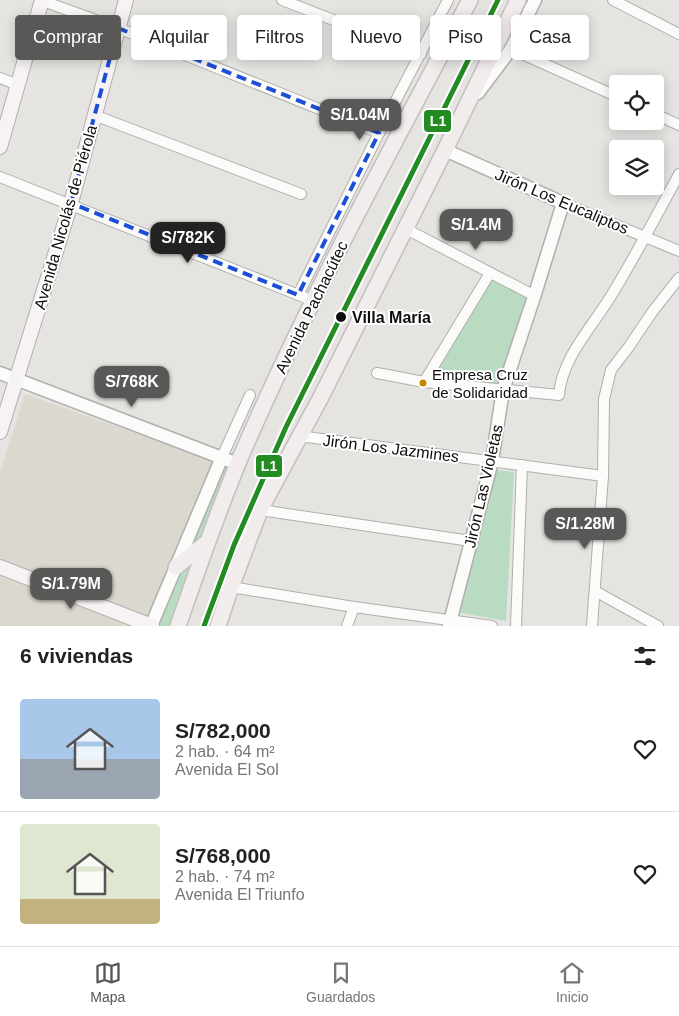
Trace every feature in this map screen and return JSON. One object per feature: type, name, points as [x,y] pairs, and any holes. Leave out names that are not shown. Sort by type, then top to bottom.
[{"type":"main road","points":[[0,147],[41,0]]},
{"type":"main road","name":"Avenida Nicolás de Piérola","points":[[121,18],[126,0]]},
{"type":"main road","name":"Avenida Pachacútec","points":[[178,626],[238,464],[276,379],[394,139],[470,0]]},
{"type":"main road","points":[[218,626],[230,587],[260,510],[321,397],[406,229],[518,0]]},
{"type":"main road","name":"Avenida Nicolás de Piérola","points":[[0,432],[71,203],[109,60]]},
{"type":"main road","points":[[176,567],[208,542]]},
{"type":"main road","points":[[0,567],[152,626]]},
{"type":"street","points":[[41,0],[82,15]]},
{"type":"street","points":[[282,0],[421,54]]},
{"type":"street","name":"Avenida Pachacútec","points":[[298,295],[378,133],[448,0]]},
{"type":"street","points":[[528,15],[535,0]]},
{"type":"street","points":[[619,1],[679,34]]},
{"type":"street","points":[[121,29],[378,133]]},
{"type":"street","points":[[463,113],[511,49]]},
{"type":"street","points":[[536,60],[609,93]]},
{"type":"street","points":[[0,78],[18,85]]},
{"type":"street","points":[[94,115],[301,194]]},
{"type":"street","points":[[664,118],[679,125]]},
{"type":"street","name":"Jirón Los Eucaliptos","points":[[444,150],[563,203],[679,251]]},
{"type":"street","points":[[377,373],[424,382],[559,395],[563,373],[571,358],[614,293],[679,174]]},
{"type":"street","points":[[0,177],[71,203],[314,301]]},
{"type":"street","name":"Jirón Las Violetas","points":[[450,623],[492,461],[503,390],[535,296],[563,203]]},
{"type":"street","points":[[406,229],[535,296]]},
{"type":"street","points":[[424,382],[490,273]]},
{"type":"street","points":[[592,626],[603,476],[604,399],[611,370],[679,278]]},
{"type":"street","points":[[0,372],[238,464]]},
{"type":"street","points":[[152,626],[222,457],[250,396]]},
{"type":"street","name":"Jirón Los Jazmines","points":[[299,436],[603,476]]},
{"type":"street","points":[[516,626],[522,465]]},
{"type":"street","points":[[260,510],[471,541]]},
{"type":"street","points":[[230,587],[450,623],[492,626]]},
{"type":"street","points":[[595,591],[658,626]]},
{"type":"street","points":[[347,626],[354,607]]},
{"type":"highlighted area","points":[[118,28],[379,133],[298,295],[71,203]]},
{"type":"shaded area","points":[[25,394],[212,460],[156,626],[0,626],[0,472]]},
{"type":"green space","points":[[492,278],[529,298],[498,384],[430,379]]},
{"type":"green space","points":[[224,465],[232,468],[170,626],[158,626]]},
{"type":"green space","points":[[496,470],[514,472],[506,621],[456,612]]},
{"type":"transit line","name":"L1","points":[[204,626],[234,545],[286,427],[498,0]]},
{"type":"place","name":"Villa María","points":[[341,317]]},
{"type":"place","name":"Empresa Cruz de Solidaridad","points":[[423,383]]}]
